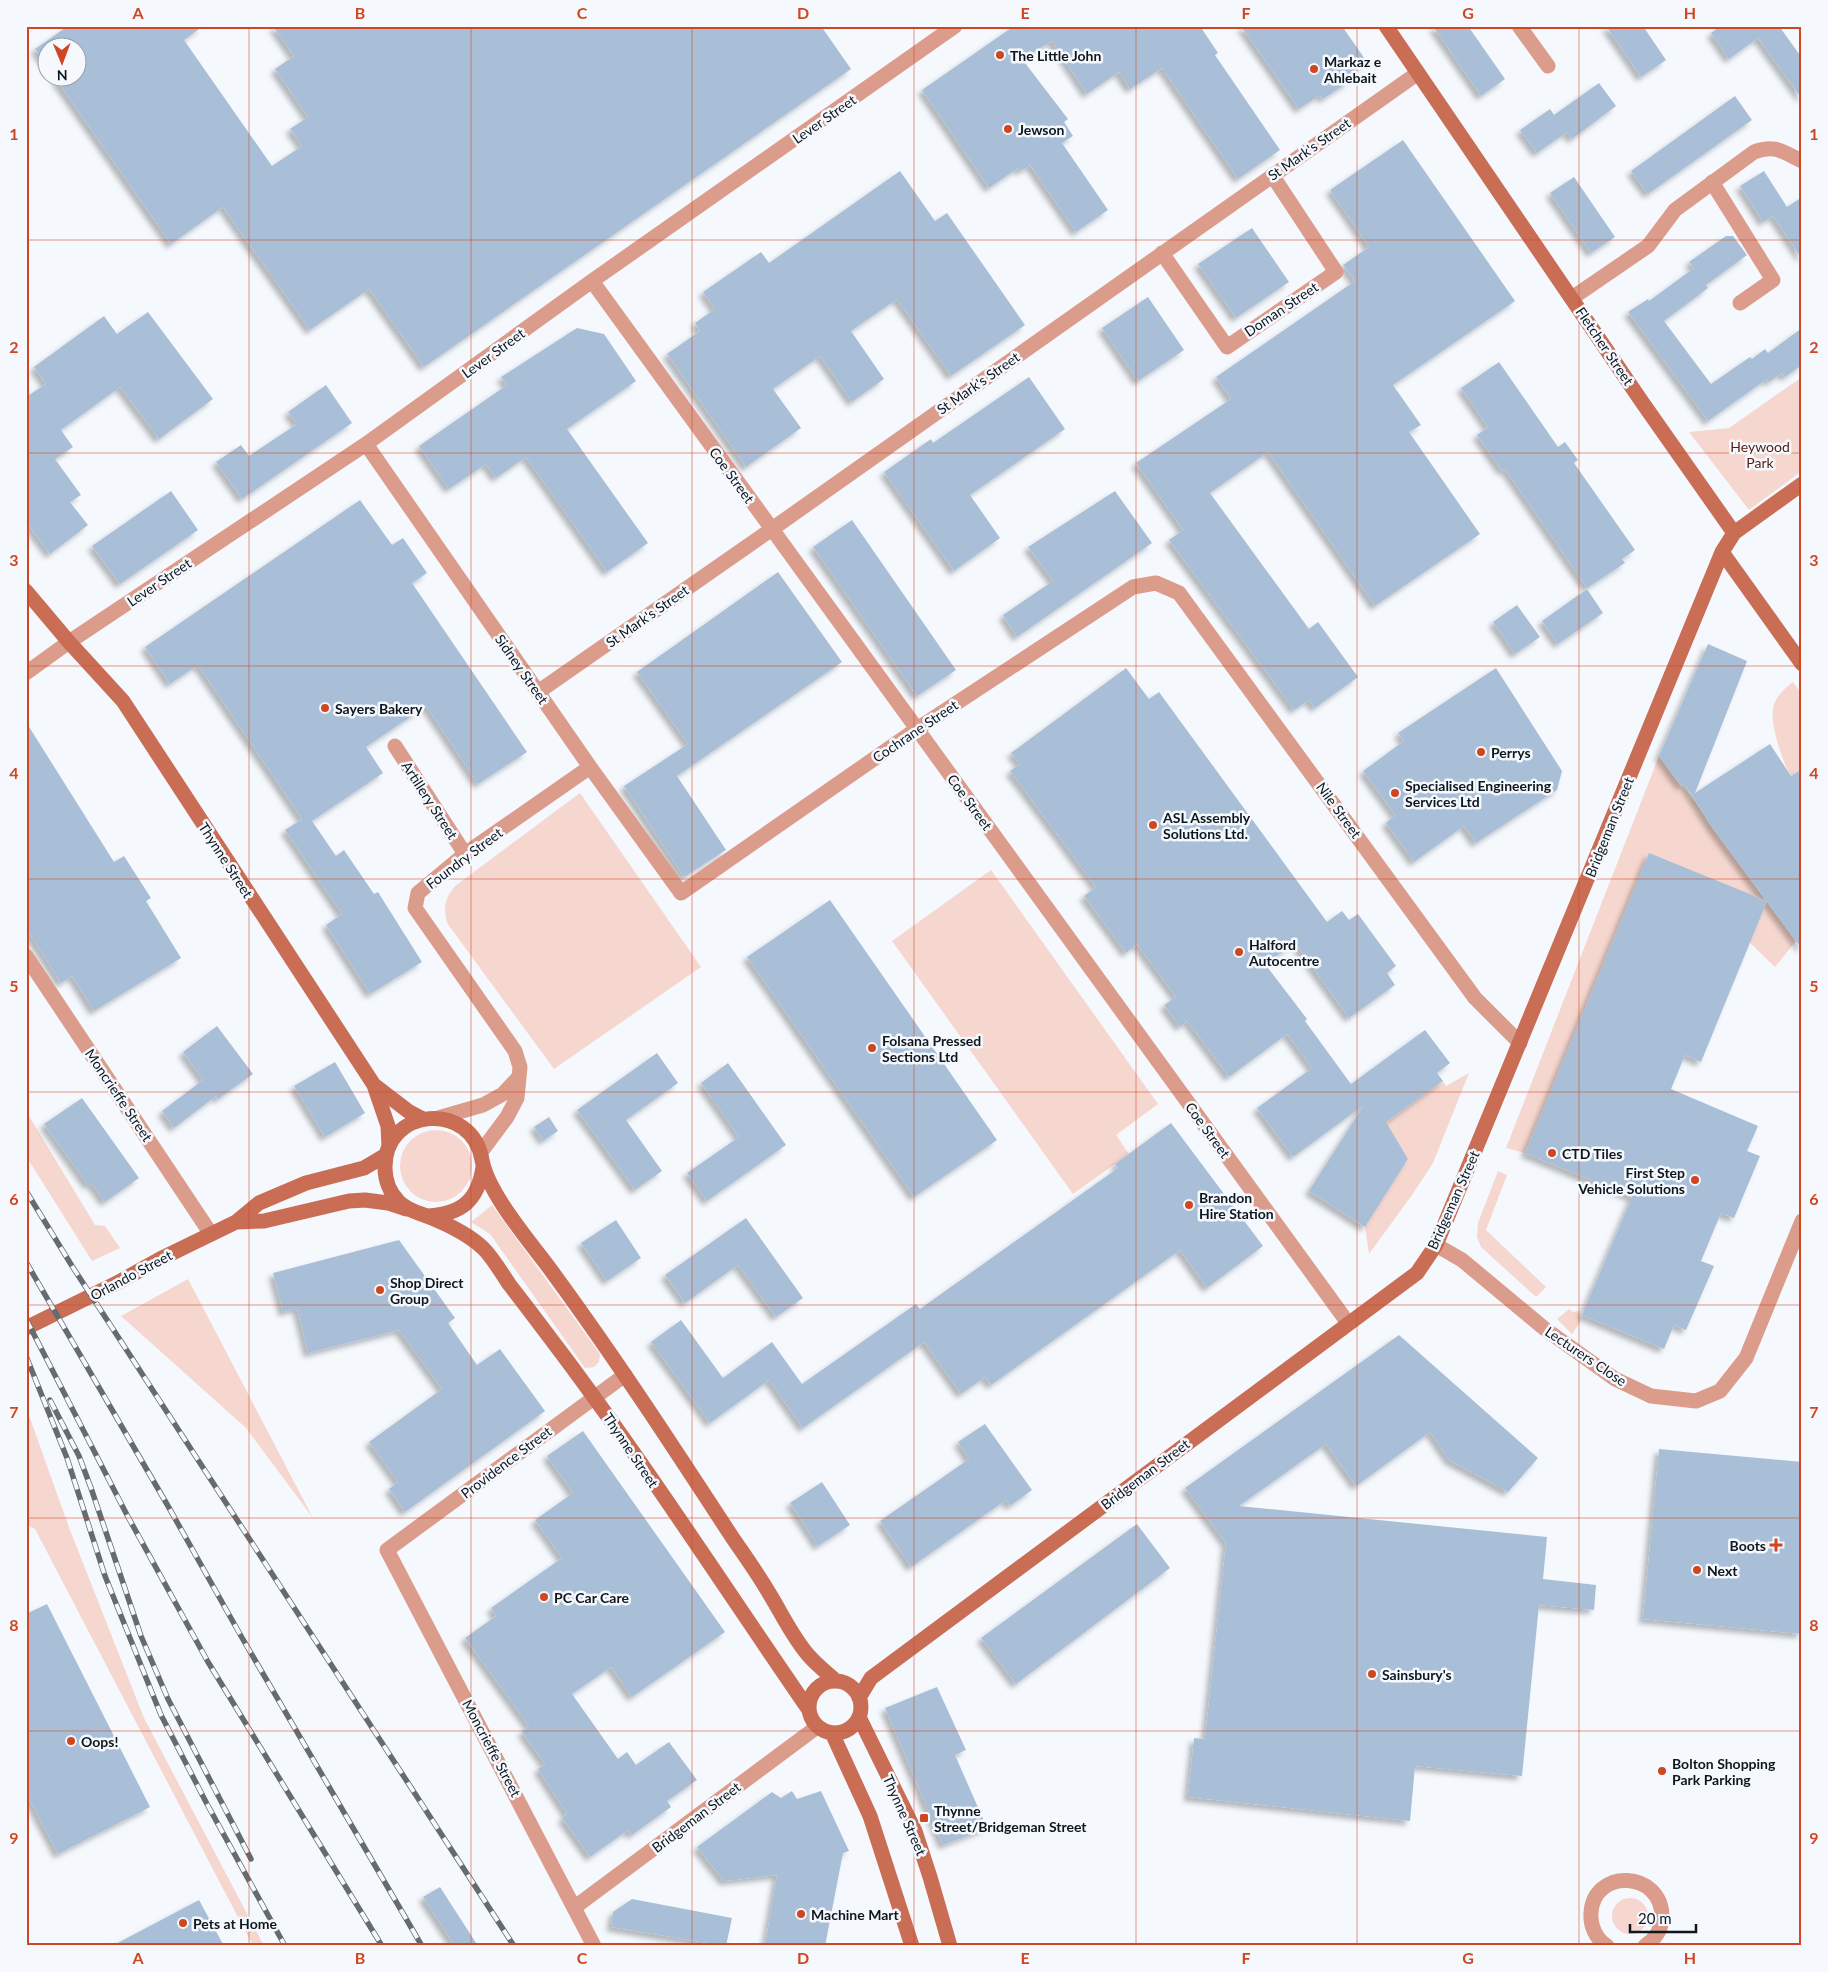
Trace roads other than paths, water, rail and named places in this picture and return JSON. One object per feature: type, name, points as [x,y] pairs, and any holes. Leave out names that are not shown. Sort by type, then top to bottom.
[{"type":"street","name":"Lever Street","points":[[26,672],[68,642],[366,444],[954,26]]},
{"type":"street","name":"Fletcher Street","points":[[1386,26],[1734,533]]},
{"type":"street","points":[[1519,26],[1548,66]]},
{"type":"street","name":"St Mark's Street","points":[[538,692],[1418,73]]},
{"type":"street","points":[[1572,298],[1648,246],[1675,210],[1754,152],[1765,148],[1777,148],[1802,161]]},
{"type":"street","name":"Doman Street","points":[[1162,253],[1227,347],[1336,272],[1272,175]]},
{"type":"street","points":[[1712,182],[1773,280],[1740,303]]},
{"type":"street","name":"Coe Street","points":[[592,282],[1348,1323]]},
{"type":"street","name":"Sidney Street","points":[[366,444],[590,767],[681,893]]},
{"type":"street","points":[[1802,484],[1734,533],[1722,552],[1802,664]]},
{"type":"street","name":"Bridgeman Street","points":[[859,1698],[871,1678],[1417,1273],[1436,1245],[1722,552]]},
{"type":"street","name":"Cochrane Street","points":[[681,893],[917,729],[1133,587],[1156,583]]},
{"type":"street","name":"Nile Street","points":[[1156,583],[1179,592],[1476,998],[1520,1042]]},
{"type":"street","name":"Thynne Street","points":[[26,591],[68,642],[123,702],[374,1085],[388,1126],[385,1176],[390,1191],[400,1203],[412,1211],[456,1229],[483,1248],[594,1397],[809,1710]]},
{"type":"street","name":"Artillery Street","points":[[395,746],[465,854]]},
{"type":"street","name":"Foundry Street","points":[[482,1160],[518,1098],[520,1067],[515,1051],[415,908],[418,893],[465,854],[590,767]]},
{"type":"street","name":"Moncrieffe Street","points":[[26,956],[211,1234]]},
{"type":"street","points":[[388,1151],[397,1134],[409,1124],[483,1105],[502,1094],[519,1077]]},
{"type":"street","name":"Thynne Street","points":[[374,1085],[408,1111],[423,1119]]},
{"type":"street","points":[[438,1118],[452,1121],[465,1129],[475,1139],[499,1198],[625,1375],[767,1589],[796,1639],[808,1655],[840,1682],[850,1686],[859,1698],[861,1705],[859,1717],[855,1724],[849,1729],[832,1733],[817,1727],[810,1716],[809,1701],[819,1686],[827,1682],[840,1682]]},
{"type":"street","name":"Orlando Street","points":[[26,1328],[236,1222],[259,1203],[306,1183],[364,1168],[388,1151]]},
{"type":"street","name":"Thynne Street","points":[[428,1216],[445,1215],[460,1209],[473,1198],[481,1183],[482,1160]]},
{"type":"street","name":"Orlando Street","points":[[236,1222],[264,1221],[349,1201],[388,1202],[412,1211]]},
{"type":"street","name":"Lecturers Close","points":[[1436,1245],[1462,1260],[1545,1329],[1615,1379],[1651,1396],[1696,1400],[1720,1391],[1746,1358],[1802,1221]]},
{"type":"street","name":"Providence Street","points":[[387,1550],[625,1375]]},
{"type":"street","name":"Moncrieffe Street","points":[[387,1550],[594,1946]]},
{"type":"street","name":"Bridgeman Street","points":[[840,1682],[871,1678]]},
{"type":"street","name":"Thynne Street","points":[[859,1717],[915,1831],[950,1946]]},
{"type":"street","name":"Bridgeman Street","points":[[575,1907],[817,1727]]},
{"type":"street","points":[[832,1733],[870,1816],[912,1946]]},
{"type":"street","points":[[1607,1946],[1593,1931],[1590,1920],[1591,1908],[1604,1888],[1618,1881],[1626,1880],[1643,1884],[1657,1898],[1662,1910],[1662,1922],[1657,1934],[1649,1944]]},
{"type":"railway","points":[[26,1191],[72,1266],[514,1946]]},
{"type":"railway","points":[[26,1262],[422,1946]]},
{"type":"railway","points":[[26,1319],[127,1515],[208,1662],[382,1946]]},
{"type":"railway","points":[[26,1356],[67,1458],[105,1576],[161,1715],[207,1804],[285,1946]]},
{"type":"railway","points":[[50,1400],[79,1456],[141,1636],[168,1699],[251,1859]]},
{"type":"place","name":"The Little John","points":[[1000,55]]},
{"type":"place","name":"Markaz e Ahlebait","points":[[1314,69]]},
{"type":"place","name":"Jewson","points":[[1008,129]]},
{"type":"place","name":"Sayers Bakery","points":[[325,708]]},
{"type":"place","name":"Perrys","points":[[1481,752]]},
{"type":"place","name":"Specialised Engineering Services Ltd","points":[[1395,793]]},
{"type":"place","name":"ASL Assembly Solutions Ltd.","points":[[1153,825]]},
{"type":"place","name":"Halford Autocentre","points":[[1239,952]]},
{"type":"place","name":"Folsana Pressed Sections Ltd","points":[[872,1048]]},
{"type":"place","name":"CTD Tiles","points":[[1552,1153]]},
{"type":"place","name":"First Step Vehicle Solutions","points":[[1695,1180]]},
{"type":"place","name":"Brandon Hire Station","points":[[1189,1205]]},
{"type":"place","name":"Shop Direct Group","points":[[380,1290]]},
{"type":"place","name":"Boots","points":[[1776,1545]]},
{"type":"place","name":"Next","points":[[1697,1570]]},
{"type":"place","name":"PC Car Care","points":[[544,1597]]},
{"type":"place","name":"Sainsbury's","points":[[1372,1674]]},
{"type":"place","name":"Oops!","points":[[71,1741]]},
{"type":"place","name":"Bolton Shopping Park Parking","points":[[1662,1771]]},
{"type":"place","name":"Thynne Street/Bridgeman Street","points":[[924,1818]]},
{"type":"place","name":"Machine Mart","points":[[801,1914]]},
{"type":"place","name":"Pets at Home","points":[[183,1923]]},
{"type":"park label","name":"Heywood Park","points":[[1760,454]]}]
